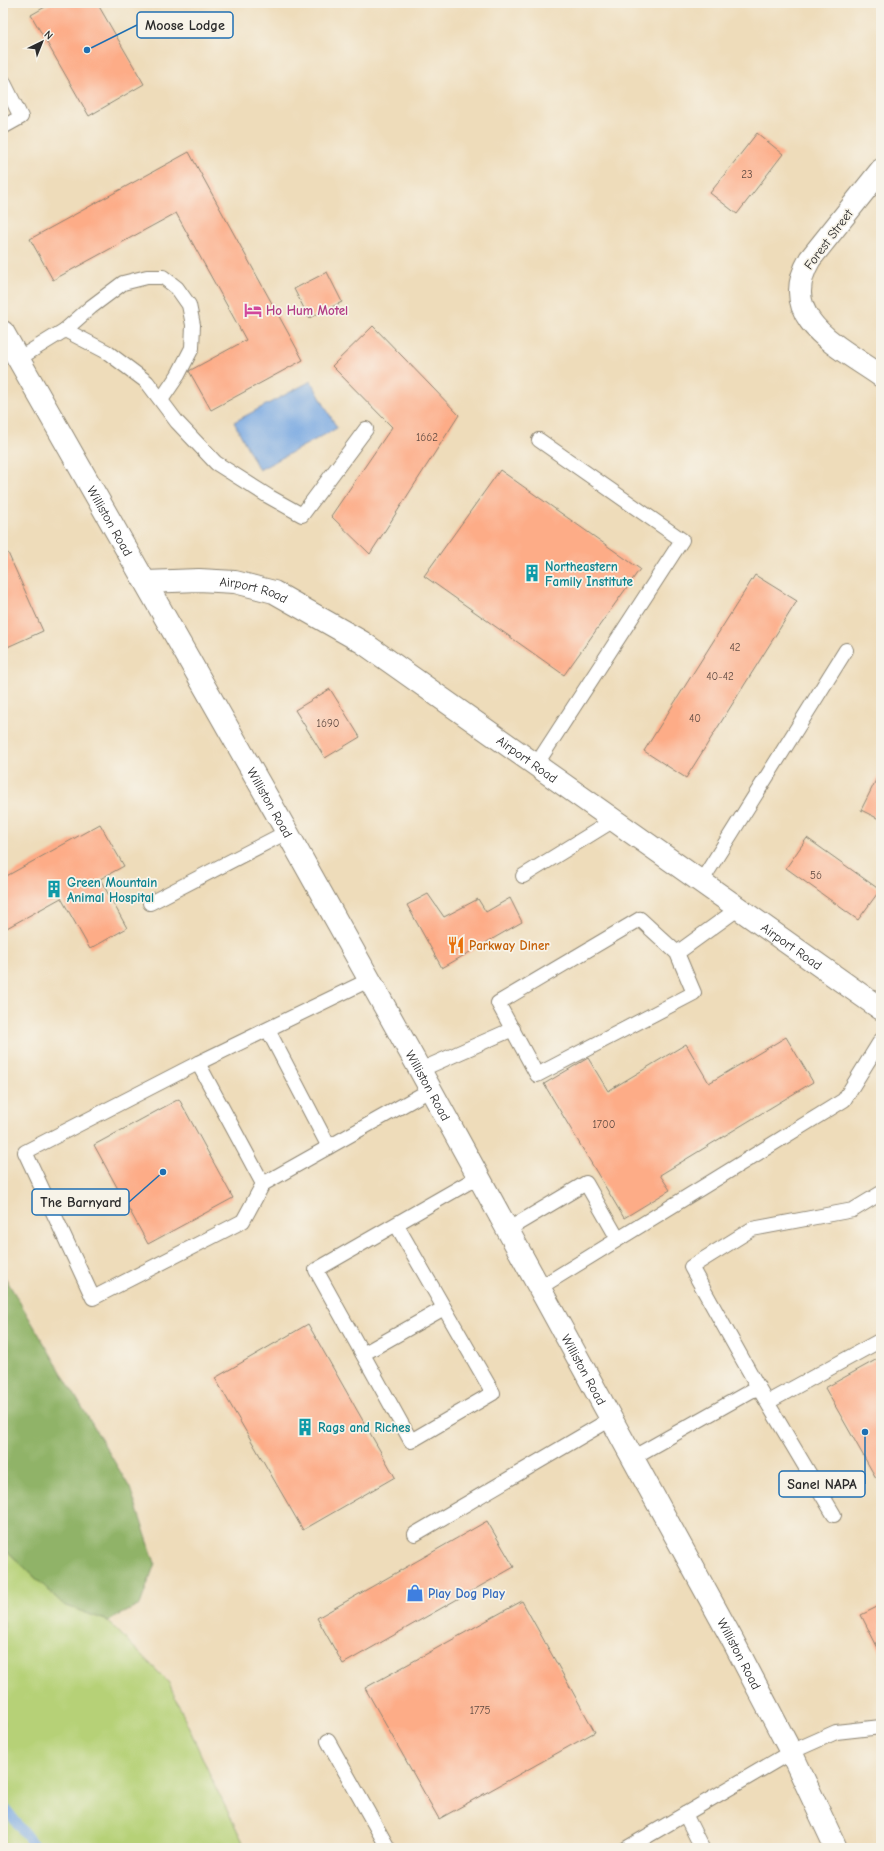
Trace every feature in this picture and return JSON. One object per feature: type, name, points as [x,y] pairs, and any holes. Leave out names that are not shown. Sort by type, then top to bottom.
[{"type":"main road","name":"Forest Street","points":[[881,170],[810,259],[804,269],[799,292],[805,314],[820,334],[881,376]]},
{"type":"main road","name":"Williston Road","points":[[3,332],[146,582],[420,1070],[733,1641],[791,1752],[836,1848]]},
{"type":"main road","name":"Airport Road","points":[[146,582],[199,580],[235,582],[274,592],[362,642],[881,1009]]},
{"type":"lane","points":[[3,81],[21,117],[3,127]]},
{"type":"lane","points":[[18,359],[65,330],[123,283],[147,277],[163,277],[177,288],[189,305],[193,325],[192,348],[178,375],[161,400]]},
{"type":"lane","points":[[65,330],[107,352],[148,382],[176,422],[216,463],[268,496],[302,515],[366,429]]},
{"type":"lane","points":[[536,765],[682,540],[539,440]]},
{"type":"lane","points":[[701,882],[846,650]]},
{"type":"lane","points":[[523,876],[614,820]]},
{"type":"lane","points":[[150,903],[287,832]]},
{"type":"lane","points":[[677,953],[739,908]]},
{"type":"lane","points":[[640,919],[677,953],[694,993],[537,1076],[498,1003],[640,919]]},
{"type":"lane","points":[[369,980],[198,1064],[25,1152],[93,1298],[243,1221],[263,1184],[430,1090]]},
{"type":"lane","points":[[268,1030],[329,1147]]},
{"type":"lane","points":[[420,1070],[513,1030]]},
{"type":"lane","points":[[539,1288],[844,1100],[881,1040]]},
{"type":"lane","points":[[198,1064],[263,1184]]},
{"type":"lane","points":[[396,1224],[493,1392],[411,1441],[316,1270],[396,1224],[478,1177]]},
{"type":"lane","points":[[507,1230],[586,1183],[618,1239]]},
{"type":"lane","points":[[834,1515],[758,1387],[691,1268],[752,1229],[853,1210],[881,1192]]},
{"type":"lane","points":[[363,1354],[444,1308]]},
{"type":"lane","points":[[768,1402],[881,1340]]},
{"type":"lane","points":[[632,1458],[758,1387]]},
{"type":"lane","points":[[415,1534],[611,1419]]},
{"type":"lane","points":[[627,1848],[791,1752],[836,1732],[881,1726]]},
{"type":"lane","points":[[328,1742],[388,1848]]},
{"type":"lane","points":[[685,1814],[702,1848]]},
{"type":"green space","points":[[3,1274],[130,1488],[155,1563],[140,1605],[108,1621],[64,1605],[3,1547]]},
{"type":"green space","points":[[3,1547],[64,1605],[108,1621],[169,1683],[215,1786],[246,1848],[5,1848],[3,1846]]},
{"type":"water","points":[[311,381],[337,428],[259,470],[234,422]]},
{"type":"building","points":[[52,3],[97,3],[144,84],[89,116],[31,15]]},
{"type":"building","points":[[757,133],[783,154],[737,214],[710,193]]},
{"type":"building","name":"Ho Hum Motel","points":[[189,152],[303,360],[211,410],[189,371],[246,340],[176,213],[53,280],[30,239]]},
{"type":"building","points":[[327,272],[342,302],[309,318],[294,289]]},
{"type":"building","name":"Ho Hum Motel","points":[[373,326],[459,415],[370,554],[331,516],[392,427],[332,366]]},
{"type":"building","name":"Northeastern Family Institute","points":[[500,470],[640,569],[564,675],[424,576]]},
{"type":"building","points":[[8,553],[43,631],[3,649],[3,555]]},
{"type":"building","points":[[755,575],[797,601],[686,778],[644,751]]},
{"type":"building","points":[[330,689],[360,737],[325,758],[295,710]]},
{"type":"building","points":[[881,770],[881,820],[861,810]]},
{"type":"building","name":"Green Mountain Animal Hospital","points":[[100,824],[124,866],[100,879],[127,928],[90,949],[61,898],[5,929],[3,925],[3,878]]},
{"type":"building","points":[[807,838],[880,890],[858,920],[786,868]]},
{"type":"building","name":"Parkway Diner","points":[[428,894],[444,917],[478,899],[486,912],[510,898],[522,922],[442,968],[407,905]]},
{"type":"building","points":[[786,1037],[813,1082],[660,1175],[670,1190],[624,1218],[544,1084],[588,1058],[608,1091],[686,1044],[709,1083]]},
{"type":"building","points":[[179,1099],[233,1198],[148,1244],[94,1145]]},
{"type":"building","name":"Rags and Riches","points":[[308,1324],[395,1477],[303,1530],[215,1378]]},
{"type":"building","points":[[881,1357],[881,1475],[876,1478],[825,1388]]},
{"type":"building","name":"Play Dog Play","points":[[487,1521],[514,1567],[343,1664],[317,1618]]},
{"type":"building","points":[[522,1601],[595,1732],[439,1819],[365,1688]]},
{"type":"building","points":[[881,1605],[881,1654],[861,1615]]},
{"type":"waterway","points":[[3,1805],[36,1848]]},
{"type":"place","name":"Moose Lodge","points":[[87,50]]},
{"type":"place","name":"Ho Hum Motel","points":[[253,310]]},
{"type":"place","name":"Northeastern Family Institute","points":[[532,573]]},
{"type":"place","name":"Green Mountain Animal Hospital","points":[[54,889]]},
{"type":"place","name":"Parkway Diner","points":[[456,945]]},
{"type":"place","name":"The Barnyard","points":[[163,1172]]},
{"type":"place","name":"Rags and Riches","points":[[305,1427]]},
{"type":"place","name":"Sanel NAPA","points":[[865,1432]]},
{"type":"place","name":"Play Dog Play","points":[[415,1593]]}]
